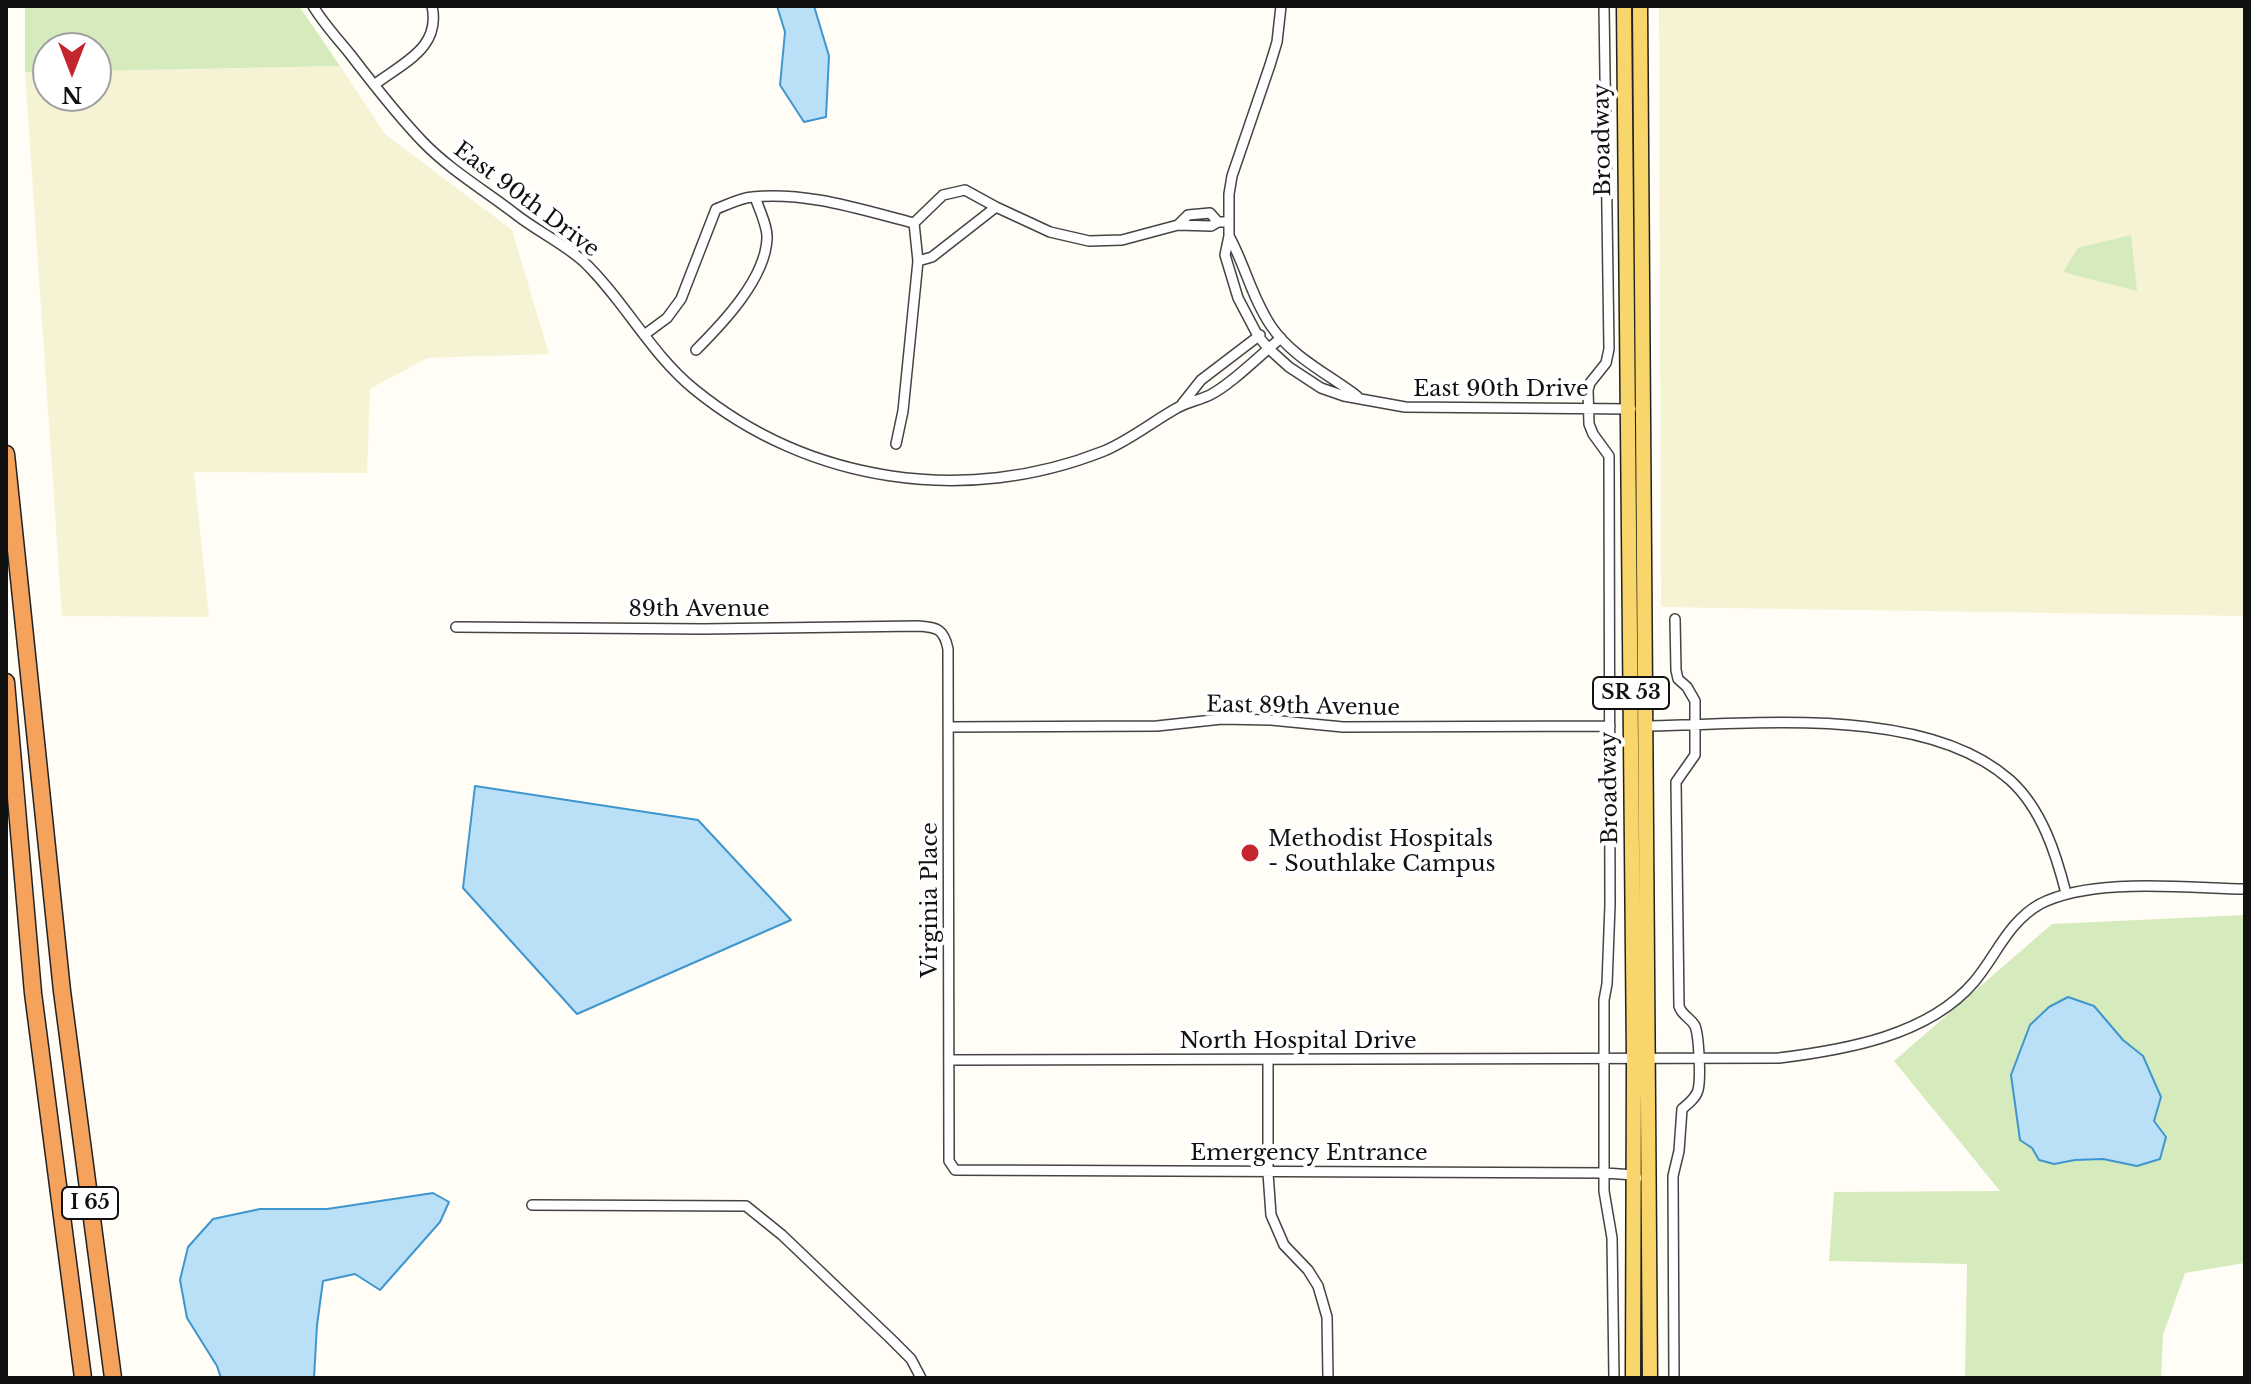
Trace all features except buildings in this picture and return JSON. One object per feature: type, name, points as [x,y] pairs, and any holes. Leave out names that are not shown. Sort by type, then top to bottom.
[{"type":"highway","name":"I 65","points":[[6,454],[62,991],[113,1378]]},
{"type":"highway","name":"I 65","points":[[6,682],[33,993],[83,1378]]},
{"type":"main road","name":"Broadway","points":[[1624,6],[1645,726],[1641,1059],[1634,1175],[1633,1378]]},
{"type":"main road","name":"Broadway","points":[[1640,6],[1636,409],[1641,1059],[1648,1198],[1650,1378]]},
{"type":"street","name":"East 90th Drive","points":[[313,6],[374,85],[425,144],[535,229],[582,260],[693,388],[774,441],[833,463],[927,481],[978,481],[1074,461],[1132,436],[1180,406],[1212,394],[1281,338]]},
{"type":"street","points":[[374,85],[429,42],[434,30],[432,6]]},
{"type":"street","points":[[1271,327],[1223,222],[1232,176],[1270,65],[1281,6]]},
{"type":"street","points":[[1604,6],[1609,349],[1601,371],[1590,383],[1589,409],[1593,434],[1609,456],[1610,905],[1604,1000],[1604,1191],[1613,1250],[1614,1378]]},
{"type":"street","points":[[914,223],[943,195],[965,190],[1050,232],[1089,241],[1122,240],[1178,225],[1211,226],[1223,222]]},
{"type":"street","points":[[644,335],[667,318],[681,299],[716,209],[755,197],[793,196],[914,223]]},
{"type":"street","points":[[696,350],[730,316],[756,274],[768,238],[755,197]]},
{"type":"street","points":[[918,261],[932,257],[996,207]]},
{"type":"street","points":[[896,444],[903,411],[918,261],[914,223]]},
{"type":"street","points":[[1229,236],[1225,255],[1228,271],[1258,336]]},
{"type":"street","name":"East 90th Drive","points":[[1180,406],[1201,380],[1271,327],[1313,366],[1360,398]]},
{"type":"street","name":"East 90th Drive","points":[[1258,336],[1289,367],[1321,388],[1405,407],[1636,409]]},
{"type":"street","points":[[1674,1378],[1673,1176],[1679,1151],[1682,1109],[1694,1098],[1698,1089],[1695,1027],[1679,1006],[1676,782],[1695,755],[1695,701],[1678,679],[1675,619]]},
{"type":"street","name":"89th Avenue","points":[[456,627],[703,629],[918,626],[941,630]]},
{"type":"street","name":"Virginia Place","points":[[941,630],[948,649],[949,1161],[955,1170]]},
{"type":"street","name":"East 89th Avenue","points":[[948,727],[1157,726],[1222,719],[1343,727],[1610,726]]},
{"type":"street","points":[[1645,726],[1838,724],[1908,733],[1941,741],[1970,753],[2011,781],[2031,805],[2050,840],[2066,893],[2094,889],[2245,889]]},
{"type":"street","name":"North Hospital Drive","points":[[949,1060],[1698,1059],[1779,1058],[1813,1054],[1884,1037],[1946,1007],[1973,983],[2009,931],[2038,906],[2066,893]]},
{"type":"street","points":[[1268,1060],[1269,1201],[1284,1245],[1308,1270],[1318,1286],[1328,1332],[1328,1378]]},
{"type":"street","name":"Emergency Entrance","points":[[955,1170],[1634,1175]]},
{"type":"street","points":[[1634,1175],[1644,1186],[1648,1198]]},
{"type":"street","points":[[532,1205],[746,1206],[801,1253],[891,1339],[911,1359],[921,1378]]},
{"type":"shaded area","points":[[1659,6],[2245,6],[2245,616],[1661,607]]},
{"type":"shaded area","points":[[340,66],[385,134],[512,230],[549,354],[427,358],[370,389],[367,473],[194,472],[209,617],[62,616],[25,72],[32,72],[32,112],[112,112],[112,71]]},
{"type":"green space","points":[[25,6],[299,6],[340,66],[112,71],[112,32],[32,32],[32,72],[25,72]]},
{"type":"green space","points":[[2131,235],[2137,291],[2063,272],[2078,248]]},
{"type":"green space","points":[[2245,915],[2245,1263],[2185,1273],[2163,1335],[2161,1378],[1965,1378],[1967,1264],[1829,1261],[1834,1192],[2000,1191],[1894,1061],[2052,924]]},
{"type":"water","points":[[777,6],[814,6],[829,56],[826,117],[804,122],[780,85],[785,32]]},
{"type":"water","points":[[475,786],[698,820],[791,920],[577,1014],[463,888]]},
{"type":"water","points":[[2068,997],[2094,1006],[2123,1040],[2143,1056],[2161,1097],[2154,1121],[2166,1137],[2160,1159],[2137,1166],[2103,1159],[2054,1164],[2039,1160],[2032,1148],[2020,1140],[2011,1075],[2030,1025],[2049,1007]]},
{"type":"water","points":[[433,1193],[449,1202],[440,1222],[380,1290],[355,1274],[323,1281],[314,1378],[221,1378],[217,1366],[187,1318],[180,1280],[188,1247],[213,1219],[260,1209],[327,1209]]},
{"type":"place","name":"Methodist Hospitals - Southlake Campus","points":[[1250,853]]}]
